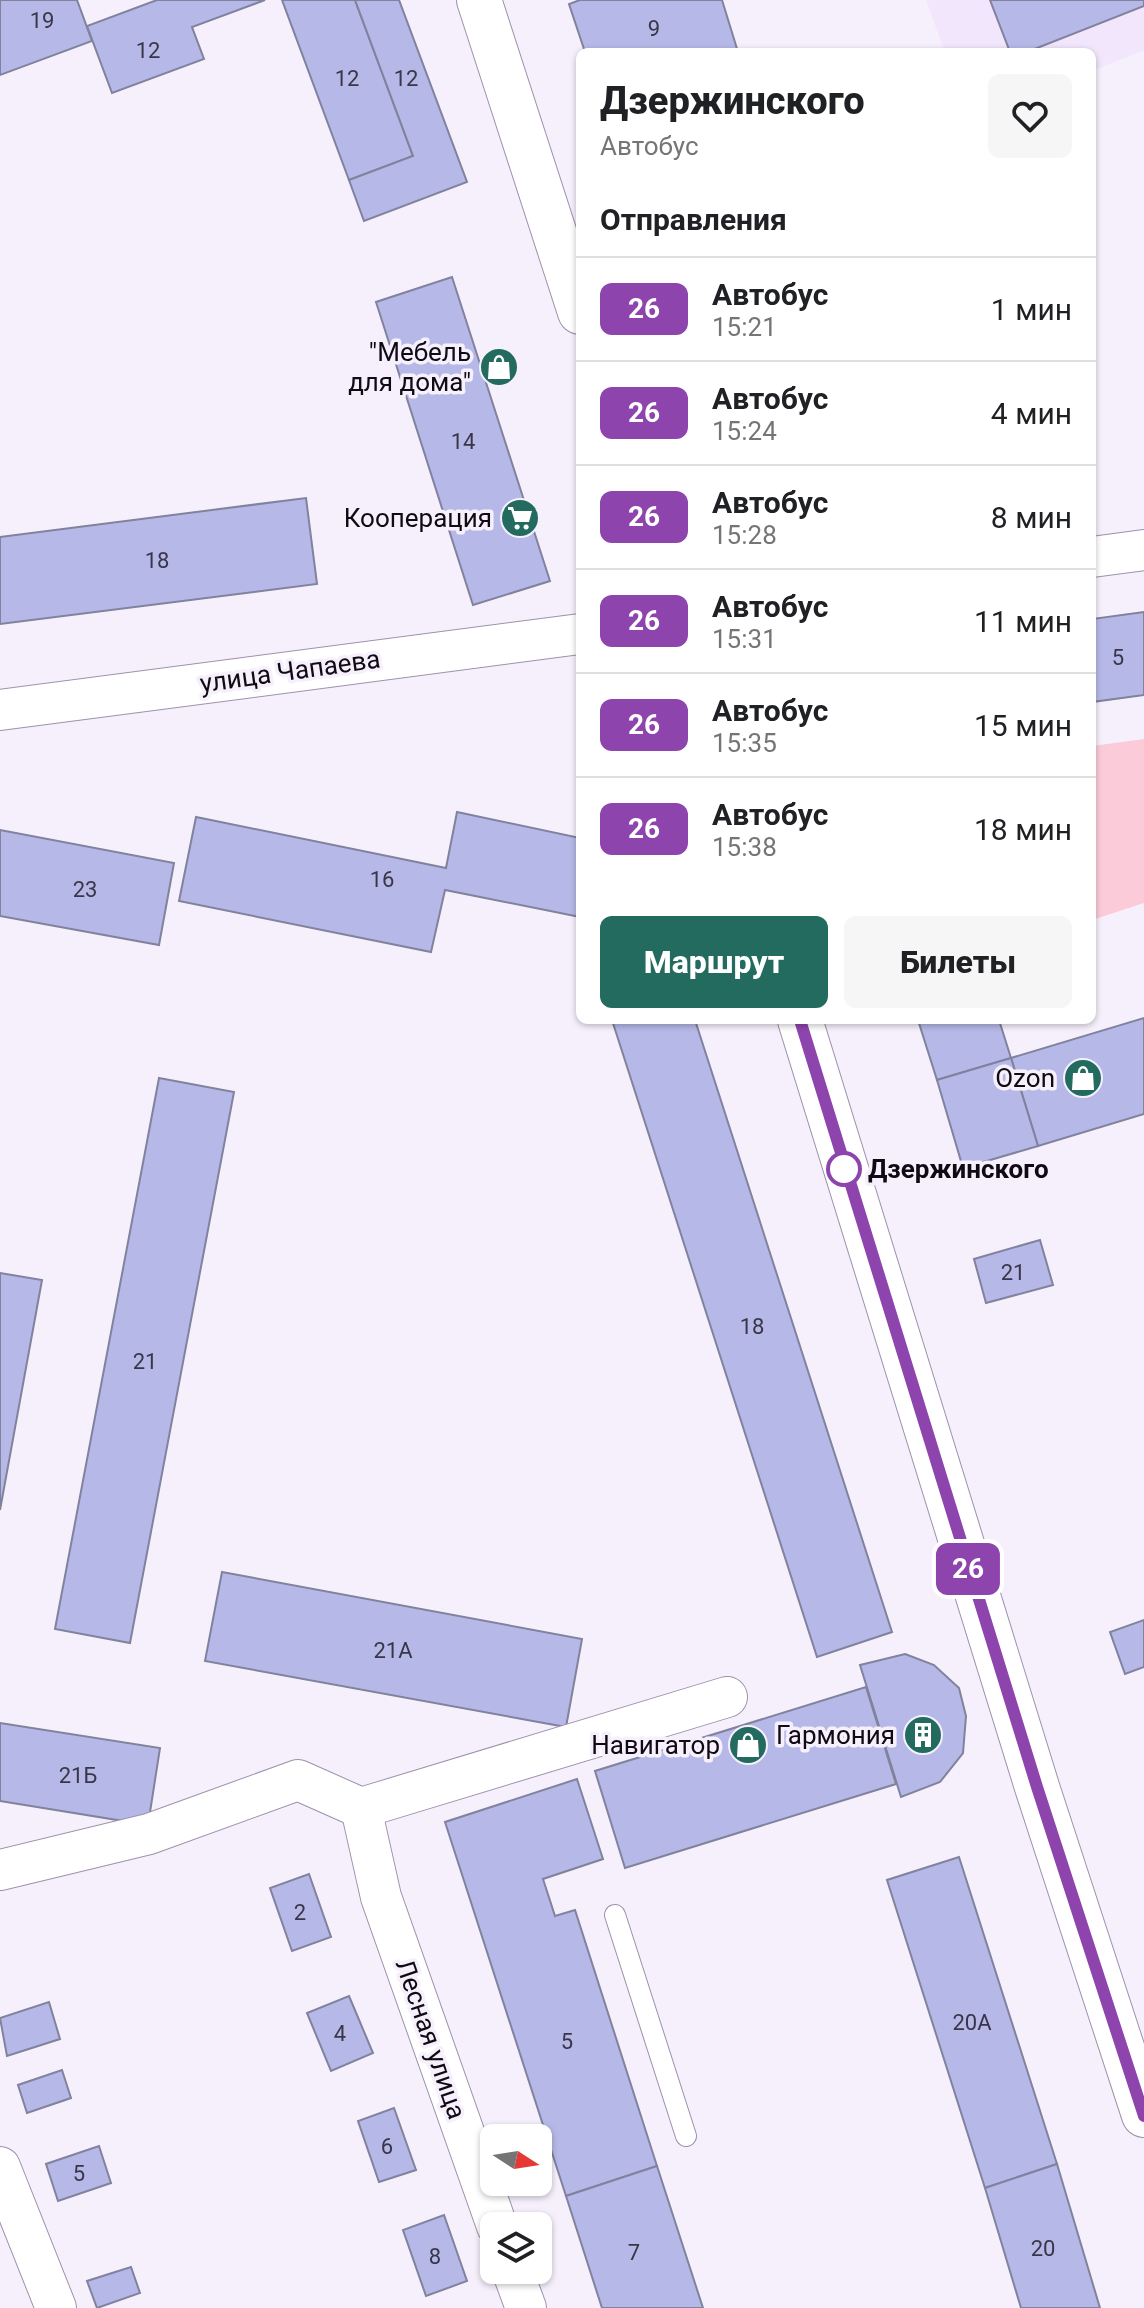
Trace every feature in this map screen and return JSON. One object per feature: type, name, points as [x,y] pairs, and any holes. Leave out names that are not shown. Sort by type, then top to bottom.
[{"type":"main road","points":[[479,0],[576,300]]},
{"type":"main road","points":[[801,1024],[1023,1745],[1144,2115]]},
{"type":"street","points":[[1096,556],[1144,550]]},
{"type":"street","name":"улица Чапаева","points":[[0,710],[576,635]]},
{"type":"street","points":[[0,1870],[149,1834],[298,1780],[361,1808],[727,1697]]},
{"type":"street","name":"Лесная улица","points":[[361,1808],[381,1897],[492,2212]]},
{"type":"street","points":[[0,2167],[56,2308]]},
{"type":"street","points":[[517,2284],[526,2308]]},
{"type":"lane","points":[[615,1915],[686,2136]]},
{"type":"shaded area","points":[[926,0],[1144,0],[1144,50],[1096,69],[1096,48],[944,48]]},
{"type":"shaded area","points":[[1144,739],[1144,903],[1096,919],[1096,745]]},
{"type":"building","points":[[0,0],[77,0],[92,41],[0,75]]},
{"type":"building","points":[[157,0],[265,0],[192,27],[204,59],[112,93],[87,26]]},
{"type":"building","points":[[282,0],[355,0],[413,156],[349,180]]},
{"type":"building","points":[[355,0],[399,0],[467,182],[364,221],[349,180],[413,156]]},
{"type":"building","points":[[580,0],[722,0],[737,48],[584,48],[569,4]]},
{"type":"building","points":[[990,0],[1144,0],[1144,6],[1037,48],[1008,48]]},
{"type":"building","points":[[452,277],[550,581],[473,605],[376,302]]},
{"type":"building","points":[[306,498],[317,584],[0,624],[0,537]]},
{"type":"building","points":[[1144,612],[1144,695],[1096,701],[1096,618]]},
{"type":"building","points":[[457,812],[576,837],[576,916],[445,890],[431,952],[179,901],[196,817],[446,868]]},
{"type":"building","points":[[0,830],[174,863],[159,945],[0,916]]},
{"type":"building","points":[[1144,1018],[1144,1114],[1038,1146],[1011,1058]]},
{"type":"building","points":[[613,1024],[696,1024],[892,1632],[817,1657]]},
{"type":"building","points":[[919,1024],[1000,1024],[1011,1058],[937,1080]]},
{"type":"building","points":[[1011,1058],[1038,1146],[963,1168],[937,1080]]},
{"type":"building","points":[[159,1078],[234,1092],[130,1643],[55,1629]]},
{"type":"building","points":[[1040,1240],[1053,1285],[986,1303],[974,1259]]},
{"type":"building","points":[[0,1273],[42,1280],[0,1510]]},
{"type":"building","points":[[222,1572],[582,1639],[566,1727],[205,1661]]},
{"type":"building","points":[[1144,1620],[1144,1667],[1125,1674],[1110,1632]]},
{"type":"building","name":"Гармония","points":[[905,1654],[934,1665],[959,1688],[966,1716],[963,1753],[940,1782],[901,1797],[860,1665]]},
{"type":"building","points":[[866,1687],[896,1784],[625,1868],[595,1771]]},
{"type":"building","points":[[0,1723],[160,1748],[148,1825],[0,1801]]},
{"type":"building","points":[[577,1779],[603,1859],[543,1879],[555,1916],[575,1910],[657,2166],[566,2196],[552,2153],[552,2124],[543,2124],[445,1822]]},
{"type":"building","points":[[959,1857],[1057,2164],[985,2188],[887,1880]]},
{"type":"building","points":[[309,1874],[331,1937],[292,1951],[270,1888]]},
{"type":"building","points":[[349,1996],[373,2053],[331,2071],[307,2013]]},
{"type":"building","points":[[49,2002],[60,2039],[7,2056],[0,2018]]},
{"type":"building","points":[[62,2070],[71,2098],[27,2113],[18,2085]]},
{"type":"building","points":[[394,2108],[416,2170],[379,2182],[358,2121]]},
{"type":"building","points":[[99,2146],[111,2183],[58,2201],[46,2164]]},
{"type":"building","points":[[1057,2164],[1100,2308],[1021,2308],[985,2188]]},
{"type":"building","points":[[657,2166],[703,2308],[602,2308],[566,2196]]},
{"type":"building","points":[[444,2215],[467,2281],[426,2296],[403,2230]]},
{"type":"building","points":[[131,2267],[140,2293],[97,2308],[87,2281]]},
{"type":"bus line","name":"26","points":[[801,1024],[858,1217],[1144,2116]]},
{"type":"place","name":"\"Мебель для дома\"","points":[[499,367]]},
{"type":"place","name":"Кооперация","points":[[520,518]]},
{"type":"place","name":"Ozon","points":[[1083,1078]]},
{"type":"place","name":"Дзержинского","points":[[844,1169]]},
{"type":"place","name":"Гармония","points":[[923,1735]]},
{"type":"place","name":"Навигатор","points":[[748,1745]]}]
